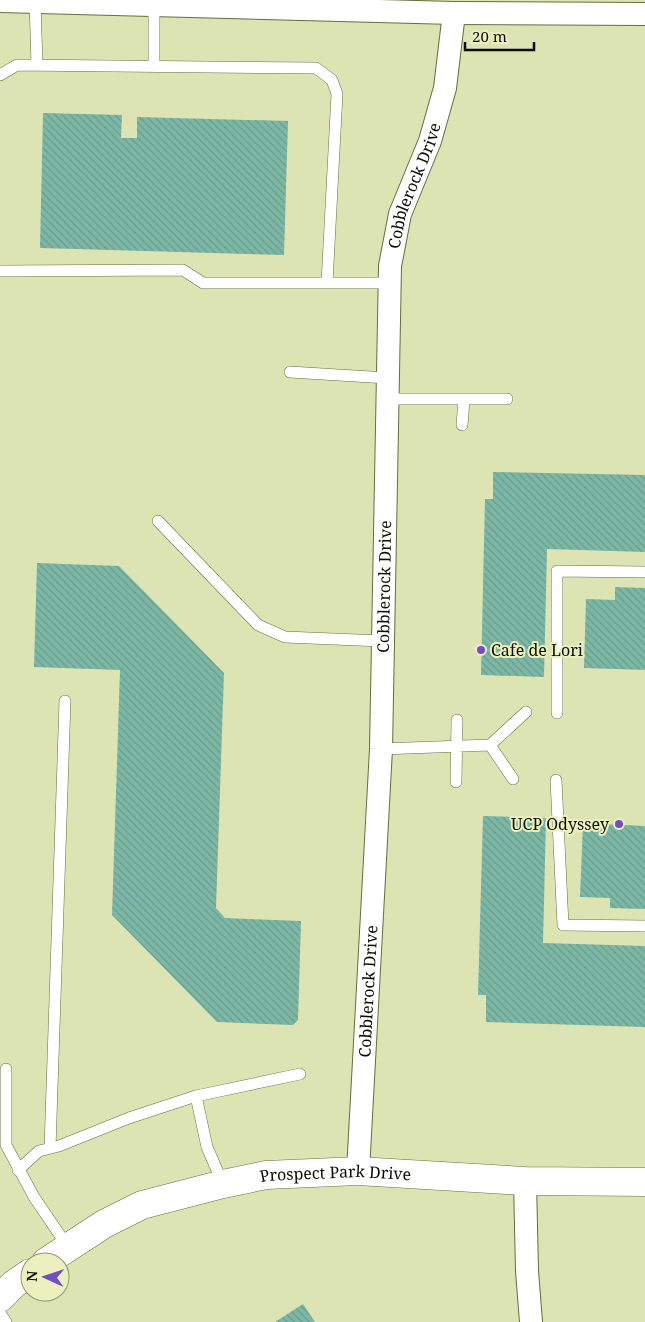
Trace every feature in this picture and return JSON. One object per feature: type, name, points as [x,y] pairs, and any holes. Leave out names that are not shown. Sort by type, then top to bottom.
[{"type":"street","points":[[0,1],[154,5],[413,6],[454,13],[561,7],[645,14]]},
{"type":"street","name":"Cobblerock Drive","points":[[358,1171],[380,749],[388,283],[400,214],[430,140],[445,88],[454,13]]},
{"type":"street","name":"Prospect Park Drive","points":[[61,1252],[142,1205],[266,1175],[358,1171],[525,1181],[645,1182]]},
{"type":"street","points":[[525,1181],[526,1270],[531,1322]]},
{"type":"street","points":[[0,1298],[20,1280]]},
{"type":"lane","points":[[34,2],[37,65]]},
{"type":"lane","points":[[154,5],[154,66]]},
{"type":"lane","points":[[0,75],[17,65],[316,68],[332,80],[337,94],[327,283]]},
{"type":"lane","points":[[0,270],[183,270],[203,283],[388,283]]},
{"type":"lane","points":[[290,372],[464,400],[507,400]]},
{"type":"lane","points":[[462,425],[464,400]]},
{"type":"lane","points":[[158,521],[258,625],[285,637],[382,641]]},
{"type":"lane","points":[[557,713],[557,571],[645,572]]},
{"type":"lane","points":[[50,1148],[65,701]]},
{"type":"lane","points":[[380,749],[490,745],[526,712]]},
{"type":"lane","points":[[456,720],[456,782]]},
{"type":"lane","points":[[490,745],[513,778]]},
{"type":"lane","points":[[556,780],[563,925],[645,926]]},
{"type":"lane","points":[[6,1069],[6,1145],[18,1170],[68,1247]]},
{"type":"lane","points":[[18,1170],[39,1151],[129,1118],[196,1096],[300,1074]]},
{"type":"lane","points":[[196,1096],[207,1147],[223,1184]]},
{"type":"lane","points":[[0,1313],[6,1322]]},
{"type":"building","points":[[43,113],[122,115],[121,138],[137,138],[137,117],[288,121],[284,255],[40,248]]},
{"type":"building","points":[[493,472],[645,475],[645,552],[547,549],[544,677],[481,675],[485,499],[493,499]]},
{"type":"building","points":[[37,563],[119,566],[224,673],[216,908],[225,918],[301,921],[298,1020],[293,1025],[217,1022],[112,915],[120,670],[34,667]]},
{"type":"building","points":[[615,587],[645,588],[645,670],[584,668],[586,599],[615,600]]},
{"type":"building","points":[[483,816],[546,818],[543,943],[645,946],[645,1027],[486,1022],[486,995],[478,995]]},
{"type":"building","points":[[583,823],[645,826],[645,909],[610,908],[610,898],[580,897]]},
{"type":"building","points":[[303,1304],[315,1322],[275,1322]]},
{"type":"place","name":"Cafe de Lori","points":[[481,650]]},
{"type":"place","name":"UCP Odyssey","points":[[619,824]]}]
